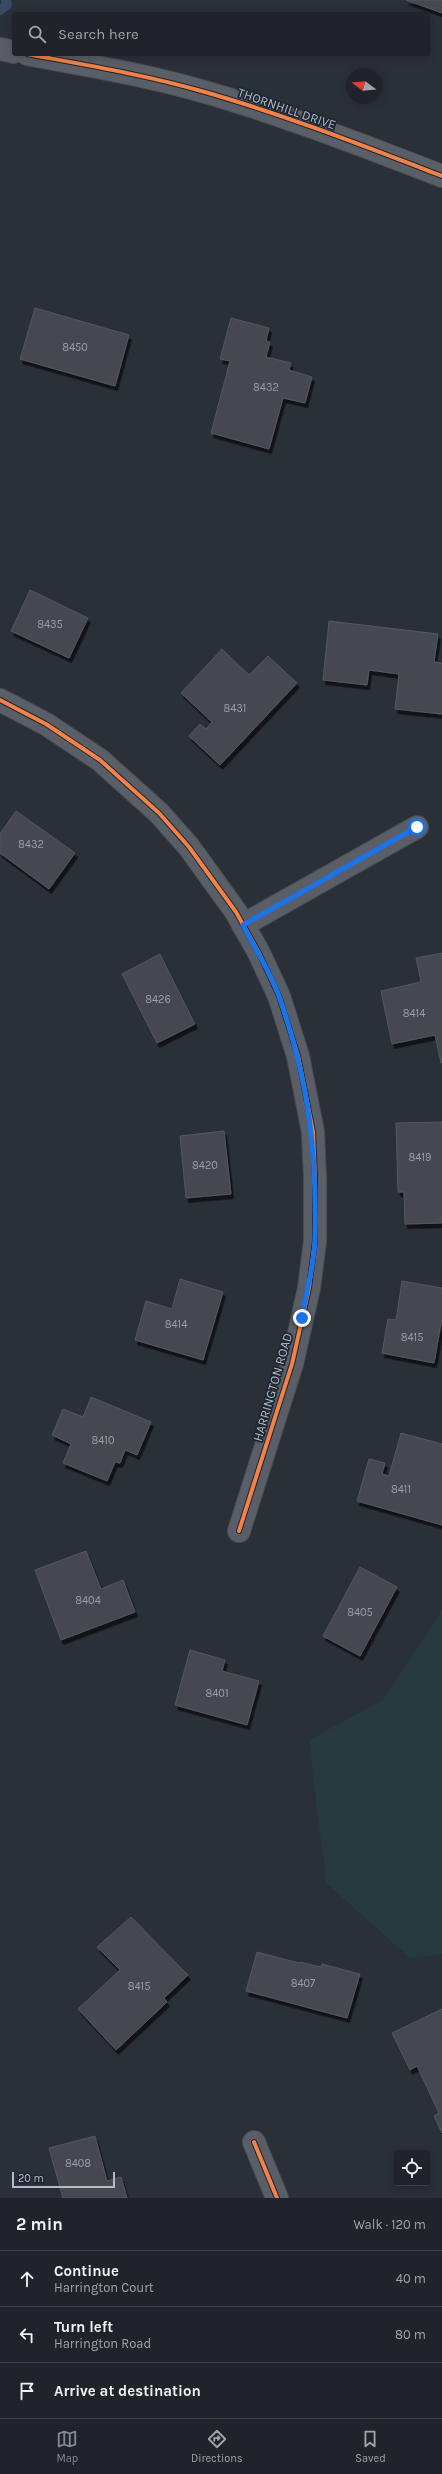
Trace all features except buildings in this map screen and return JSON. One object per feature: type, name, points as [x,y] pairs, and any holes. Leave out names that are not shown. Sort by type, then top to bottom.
[{"type":"street","points":[[0,49],[12,52]]},
{"type":"street","name":"THORNHILL DRIVE","points":[[37,56],[128,74],[203,92],[333,134],[442,176]]},
{"type":"street","name":"HARRINGTON ROAD","points":[[0,700],[46,724],[87,750],[136,791],[159,813],[189,847],[218,885],[243,925],[279,996],[298,1056],[313,1132],[316,1210],[309,1288],[296,1349],[239,1531]]},
{"type":"street","points":[[243,925],[417,827]]},
{"type":"street","points":[[254,2142],[277,2198]]},
{"type":"green space","points":[[442,1610],[442,1954],[410,1958],[326,1883],[309,1740],[383,1700]]},
{"type":"waterway","points":[[0,10],[7,5],[6,0]]},
{"type":"cycle path","points":[[38,56],[138,75],[205,92],[295,121],[442,176]]},
{"type":"cycle path","points":[[0,700],[46,724],[100,760],[159,813],[189,847],[236,912],[259,953],[279,996],[298,1056],[313,1132],[315,1241],[309,1288],[292,1364],[239,1531]]},
{"type":"cycle path","points":[[254,2142],[277,2198]]},
{"type":"route","points":[[302,1318],[304,1302],[309,1288],[315,1241],[314,1225],[316,1210],[313,1132],[306,1100],[305,1086],[289,1025],[282,1010],[279,996],[266,967],[243,925],[417,827]]}]
